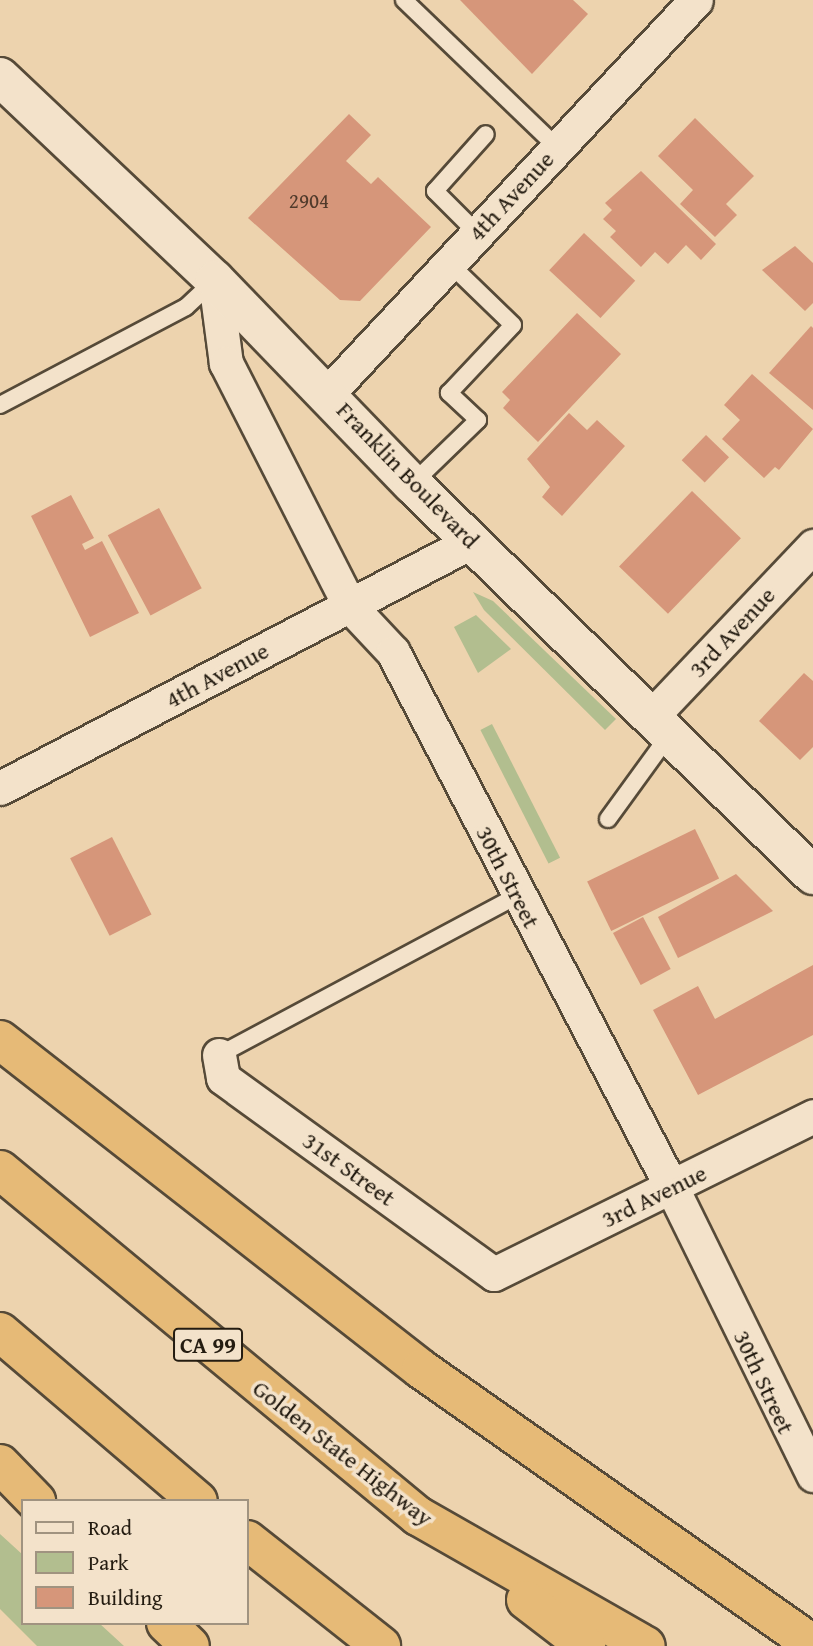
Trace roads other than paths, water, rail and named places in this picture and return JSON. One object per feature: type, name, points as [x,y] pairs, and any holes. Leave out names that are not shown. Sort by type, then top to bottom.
[{"type":"highway","points":[[0,1040],[421,1369],[813,1645]]},
{"type":"highway","name":"Golden State Highway","points":[[0,1170],[418,1516],[646,1646]]},
{"type":"highway","points":[[0,1332],[196,1499]]},
{"type":"highway","points":[[0,1464],[34,1499]]},
{"type":"highway","points":[[418,1516],[586,1646]]},
{"type":"highway","points":[[248,1541],[371,1640]]},
{"type":"highway","points":[[168,1625],[190,1646]]},
{"type":"main road","name":"Franklin Boulevard","points":[[0,77],[215,280],[328,393],[412,484],[813,876]]},
{"type":"street","name":"4th Avenue","points":[[328,393],[696,0]]},
{"type":"street","name":"30th Street","points":[[215,280],[226,363],[351,606],[393,652],[517,895],[672,1188],[811,1476]]},
{"type":"street","name":"4th Avenue","points":[[0,788],[471,541]]},
{"type":"street","name":"3rd Avenue","points":[[660,726],[813,546]]},
{"type":"street","name":"31st Street","points":[[219,1055],[223,1078],[494,1274]]},
{"type":"street","name":"3rd Avenue","points":[[494,1274],[813,1116]]},
{"type":"lane","points":[[404,0],[557,147]]},
{"type":"lane","points":[[476,232],[435,191],[486,134]]},
{"type":"lane","points":[[412,484],[478,420],[449,393],[513,325],[448,262]]},
{"type":"lane","points":[[0,405],[186,307],[215,280]]},
{"type":"lane","points":[[608,819],[660,726]]},
{"type":"lane","points":[[219,1055],[517,895]]}]
